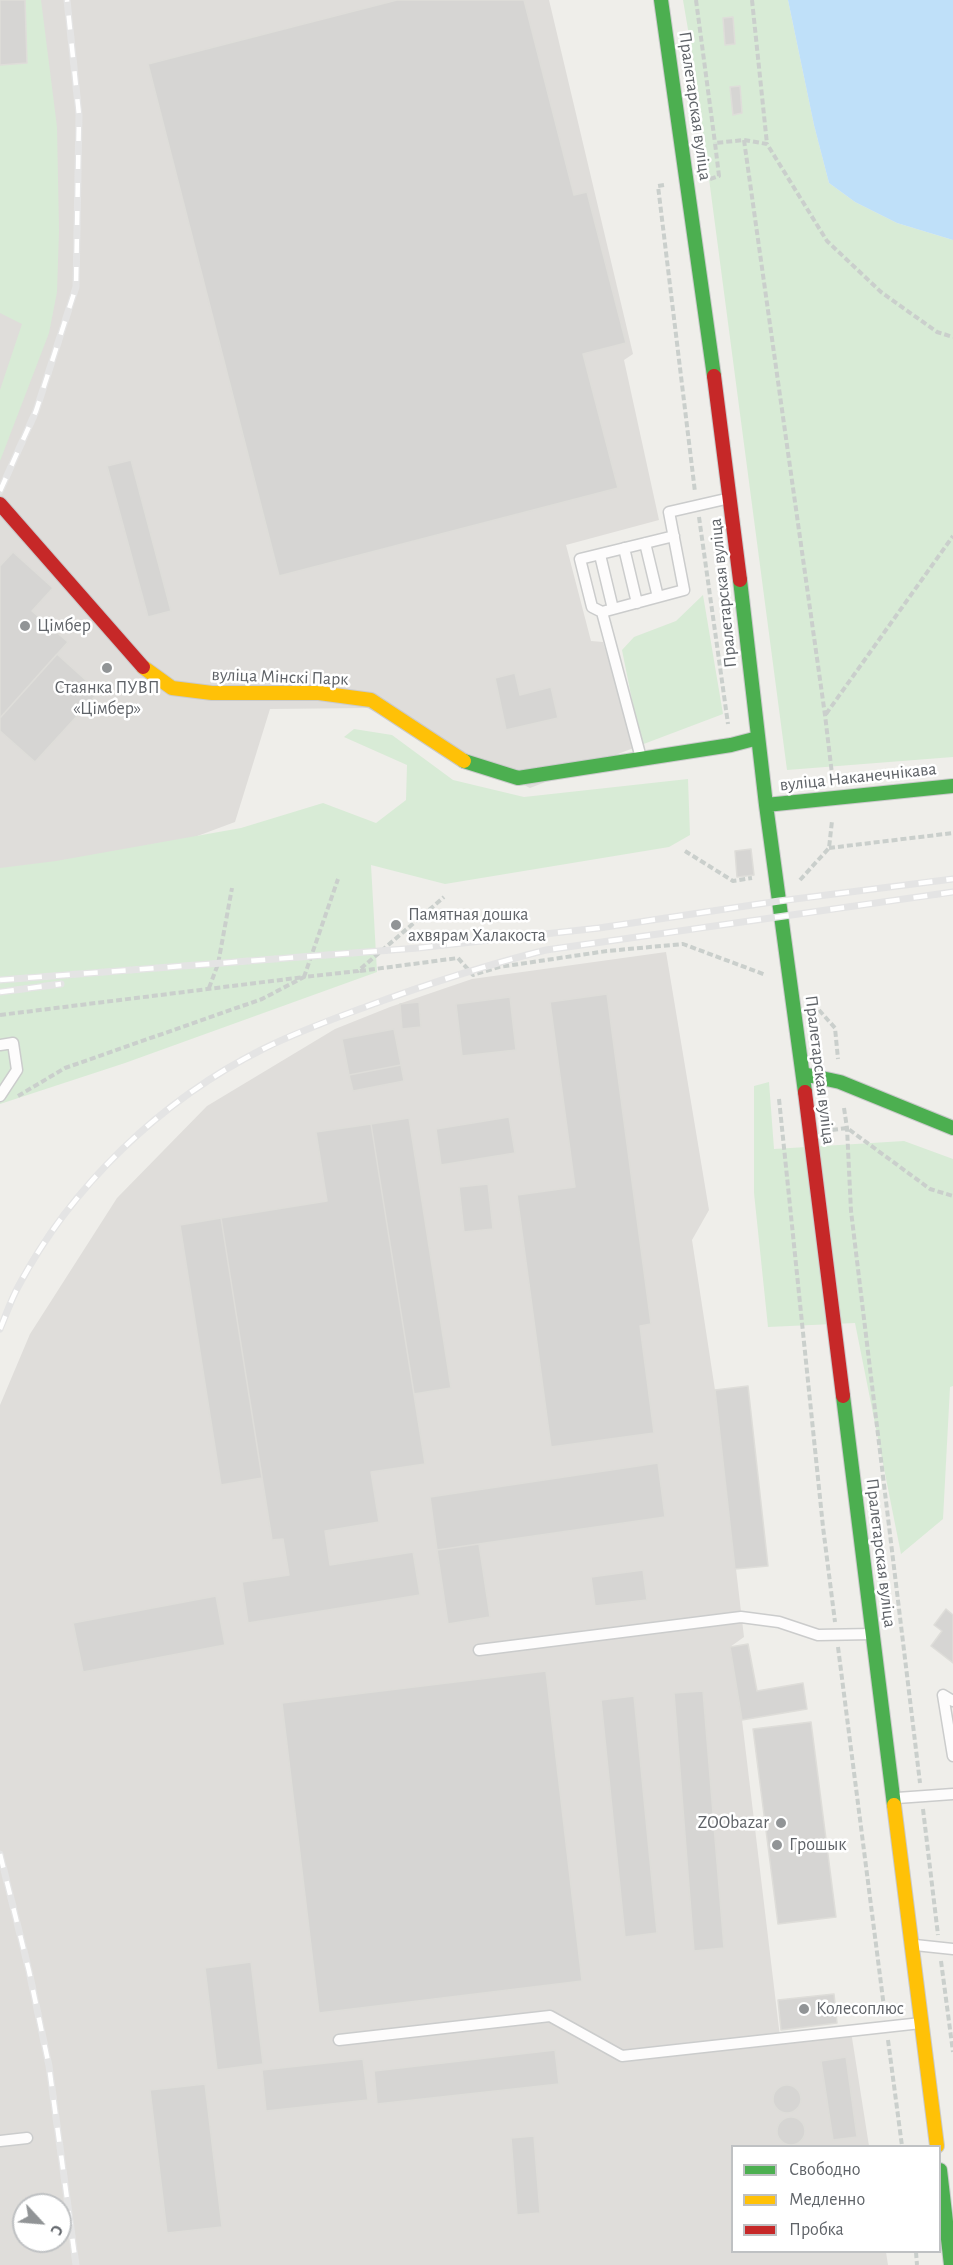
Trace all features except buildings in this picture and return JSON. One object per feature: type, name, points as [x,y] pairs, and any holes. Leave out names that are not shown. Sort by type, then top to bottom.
[{"type":"main road","name":"Пралетарская вуліца","points":[[661,0],[731,498],[766,805],[803,1074],[937,2145]]},
{"type":"main road","name":"вуліца Мінскі Парк","points":[[0,504],[144,668],[172,688],[212,693],[319,693],[371,700],[467,763],[518,778],[731,745],[758,738]]},
{"type":"main road","name":"вуліца Наканечнікава","points":[[766,805],[953,786]]},
{"type":"main road","points":[[803,1074],[840,1082],[953,1128]]},
{"type":"main road","points":[[941,2186],[951,2265]]},
{"type":"lane","points":[[674,536],[580,559],[592,607],[608,611],[684,590],[674,536],[669,512],[731,498]]},
{"type":"lane","points":[[645,543],[658,597]]},
{"type":"lane","points":[[624,548],[637,603]]},
{"type":"lane","points":[[600,555],[608,611],[641,759]]},
{"type":"lane","points":[[0,1046],[13,1043],[18,1070],[5,1098]]},
{"type":"lane","points":[[479,1650],[741,1617],[779,1622],[818,1635],[873,1634]]},
{"type":"lane","points":[[953,1701],[943,1695],[953,1756]]},
{"type":"lane","points":[[893,1798],[953,1794]]},
{"type":"lane","points":[[912,1945],[953,1949]]},
{"type":"lane","points":[[339,2040],[550,2016],[622,2056],[921,2023]]},
{"type":"lane","points":[[0,2141],[27,2138]]},
{"type":"path","points":[[696,0],[719,176],[710,179]]},
{"type":"path","points":[[752,0],[767,144],[827,241],[880,292],[937,332],[953,337]]},
{"type":"path","points":[[715,143],[744,140],[767,144]]},
{"type":"path","points":[[744,140],[825,715],[834,797],[830,848],[797,883]]},
{"type":"path","points":[[664,185],[658,186],[697,506],[731,745]]},
{"type":"path","points":[[825,715],[953,536]]},
{"type":"path","points":[[830,848],[953,833]]},
{"type":"path","points":[[685,851],[734,881],[758,878]]},
{"type":"path","points":[[5,1098],[66,1068],[262,999],[304,976],[338,879]]},
{"type":"path","points":[[209,988],[218,963],[232,888]]},
{"type":"path","points":[[358,971],[444,897]]},
{"type":"path","points":[[0,1015],[458,958],[473,975],[499,967],[606,951],[683,944],[766,975]]},
{"type":"path","points":[[765,964],[767,987]]},
{"type":"path","points":[[816,1007],[835,1028],[847,1128],[851,1210],[953,2052]]},
{"type":"path","points":[[779,1091],[823,1527],[902,2145]]},
{"type":"path","points":[[784,1137],[847,1128],[930,1189],[953,1196]]},
{"type":"shaded area","points":[[0,0],[549,0],[633,354],[624,360],[659,520],[566,545],[591,641],[603,642],[636,747],[530,788],[367,708],[270,709],[235,822],[165,848],[0,877]]},
{"type":"shaded area","points":[[666,952],[709,1210],[692,1240],[715,1390],[744,1637],[730,1647],[742,1720],[780,2037],[850,2025],[869,2145],[731,2145],[731,2253],[886,2253],[888,2265],[0,2265],[0,1405],[30,1334],[117,1198],[207,1106],[335,1029],[390,1007],[472,979]]},
{"type":"green space","points":[[0,0],[41,0],[57,127],[59,230],[57,292],[49,333],[0,461],[0,390],[22,324],[0,313]]},
{"type":"green space","points":[[683,0],[788,0],[814,125],[829,183],[855,202],[897,223],[953,240],[953,757],[787,770],[694,65]]},
{"type":"green space","points":[[703,595],[723,714],[641,745],[622,650],[634,637],[676,621]]},
{"type":"green space","points":[[354,729],[392,735],[453,780],[524,797],[688,779],[690,835],[669,847],[445,884],[371,865],[377,972],[125,1063],[0,1104],[0,868],[56,861],[241,828],[323,803],[376,823],[406,800],[407,765],[344,737]]},
{"type":"green space","points":[[769,1082],[774,1149],[904,1141],[953,1159],[953,1386],[950,1387],[943,1519],[901,1554],[855,1323],[768,1327],[754,1193],[754,1086]]},
{"type":"water","points":[[788,0],[953,0],[953,240],[897,223],[855,202],[829,183],[814,125]]},
{"type":"railway","points":[[0,491],[36,411],[76,287],[79,115],[67,0]]},
{"type":"railway","points":[[0,980],[418,948],[599,928],[779,901],[953,879]]},
{"type":"railway","points":[[0,1329],[15,1292],[64,1214],[122,1149],[155,1120],[225,1070],[302,1031],[412,990],[546,950],[953,892]]},
{"type":"railway","points":[[0,992],[61,984]]},
{"type":"railway","points":[[0,1854],[29,1971],[49,2066],[76,2265]]},
{"type":"traffic: fast","points":[[661,0],[714,376]]},
{"type":"traffic: fast","points":[[740,580],[766,805],[805,1092]]},
{"type":"traffic: fast","points":[[464,761],[518,778],[731,745],[758,738]]},
{"type":"traffic: fast","points":[[766,805],[953,786]]},
{"type":"traffic: fast","points":[[803,1074],[840,1082],[953,1128]]},
{"type":"traffic: fast","points":[[843,1396],[894,1805]]},
{"type":"traffic: fast","points":[[941,2179],[951,2265]]},
{"type":"traffic: slow","points":[[143,667],[172,688],[212,693],[319,693],[371,700],[464,761]]},
{"type":"traffic: slow","points":[[894,1805],[937,2145]]},
{"type":"traffic: jam","points":[[714,376],[740,580]]},
{"type":"traffic: jam","points":[[0,504],[143,667]]},
{"type":"traffic: jam","points":[[805,1092],[843,1396]]},
{"type":"place","name":"Цімбер","points":[[25,626]]},
{"type":"place","name":"Стаянка ПУВП «Цімбер»","points":[[107,668]]},
{"type":"place","name":"Памятная дошка ахвярам Халакоста","points":[[396,925]]},
{"type":"place","name":"ZOObazar","points":[[781,1823]]},
{"type":"place","name":"Грошык","points":[[777,1845]]},
{"type":"place","name":"Колесоплюс","points":[[804,2009]]}]
